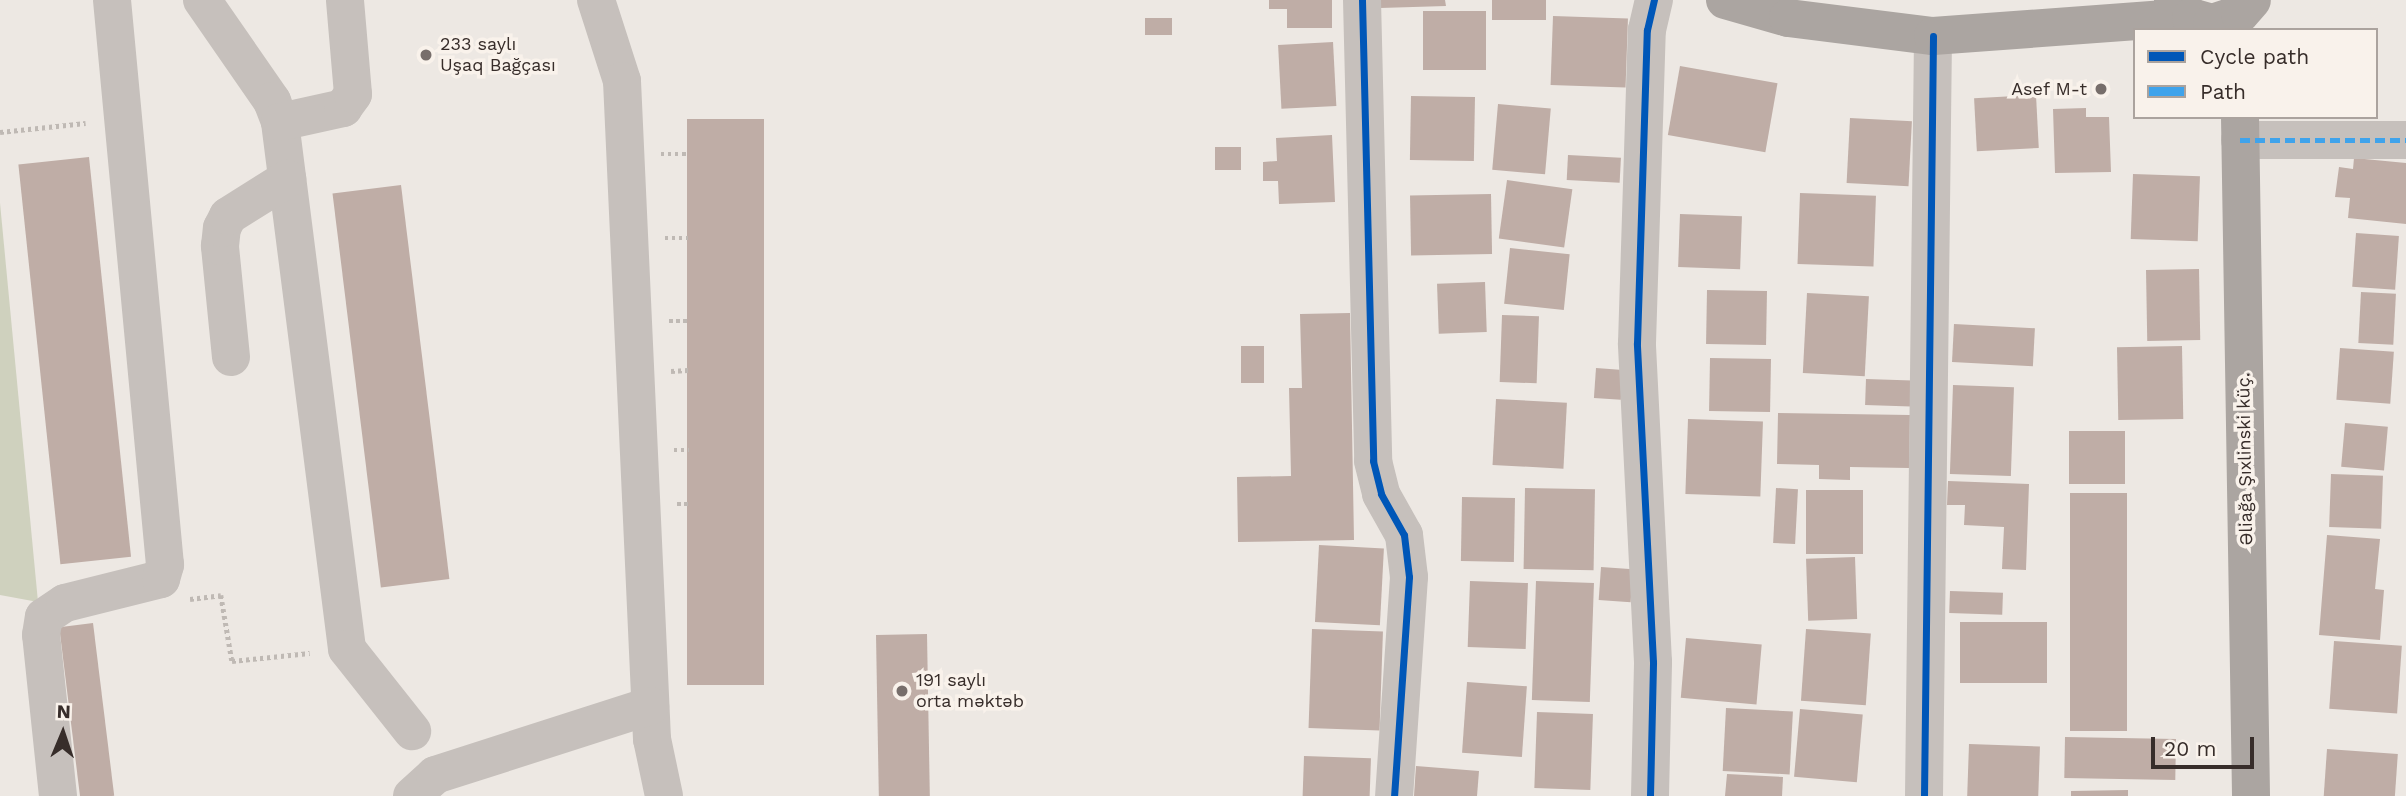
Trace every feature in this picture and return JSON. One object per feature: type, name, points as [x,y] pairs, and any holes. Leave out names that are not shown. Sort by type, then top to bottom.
[{"type":"main road","points":[[1725,0],[1788,18],[1933,36],[2004,34],[2066,25],[2191,17],[2227,20],[2254,0]]},
{"type":"main road","points":[[2066,25],[2101,0]]},
{"type":"main road","points":[[2253,28],[2254,0]]},
{"type":"main road","name":"Əliağa Şıxlinski küç.","points":[[2239,124],[2251,796]]},
{"type":"street","points":[[58,796],[41,635],[44,617],[65,603],[161,579],[165,565],[112,0]]},
{"type":"street","points":[[202,0],[272,101],[280,122],[348,649],[412,732]]},
{"type":"street","points":[[280,122],[343,108],[353,94],[345,0]]},
{"type":"street","points":[[596,0],[622,81],[650,706],[664,796]]},
{"type":"street","points":[[1362,0],[1373,461],[1381,494],[1404,534],[1409,577],[1394,796]]},
{"type":"street","points":[[1650,796],[1653,662],[1637,343],[1647,30],[1654,0]]},
{"type":"street","points":[[1924,796],[1933,36]]},
{"type":"street","points":[[2239,124],[2406,140]]},
{"type":"street","points":[[231,357],[222,228],[228,216],[287,179]]},
{"type":"street","points":[[412,796],[435,775],[650,706]]},
{"type":"path","points":[[0,132],[123,120]]},
{"type":"path","points":[[189,600],[221,596],[232,661],[348,649]]},
{"type":"green space","points":[[0,203],[38,602],[0,595]]},
{"type":"building","points":[[1269,0],[1332,0],[1332,28],[1287,28],[1287,9],[1269,9]]},
{"type":"building","points":[[1380,0],[1445,0],[1446,6],[1380,8]]},
{"type":"building","points":[[1492,0],[1546,0],[1546,20],[1492,20]]},
{"type":"building","points":[[1423,11],[1486,11],[1486,70],[1423,70]]},
{"type":"building","points":[[1553,16],[1628,19],[1626,88],[1551,85]]},
{"type":"building","points":[[1145,18],[1172,18],[1172,35],[1145,35]]},
{"type":"building","points":[[1333,42],[1336,106],[1281,109],[1278,45]]},
{"type":"building","points":[[1680,66],[1777,83],[1765,152],[1668,135]]},
{"type":"building","points":[[2036,95],[2039,148],[1977,151],[1974,98]]},
{"type":"building","points":[[1411,96],[1475,97],[1474,161],[1410,160]]},
{"type":"building","points":[[1498,104],[1551,109],[1545,174],[1492,170]]},
{"type":"building","points":[[2086,108],[2086,117],[2109,117],[2111,172],[2055,173],[2053,109]]},
{"type":"building","points":[[1850,118],[1912,121],[1909,186],[1847,183]]},
{"type":"building","points":[[687,119],[764,119],[764,685],[687,685]]},
{"type":"building","points":[[1332,135],[1335,202],[1279,204],[1278,181],[1263,181],[1263,162],[1277,161],[1276,138]]},
{"type":"building","points":[[1215,147],[1241,147],[1241,170],[1215,170]]},
{"type":"building","points":[[1568,155],[1621,158],[1620,183],[1567,180]]},
{"type":"building","points":[[89,157],[131,557],[60,564],[18,164]]},
{"type":"building","points":[[2354,158],[2406,163],[2406,224],[2348,218],[2350,198],[2335,197],[2339,167],[2353,169]]},
{"type":"building","points":[[2133,174],[2200,176],[2198,241],[2131,239]]},
{"type":"building","points":[[1507,180],[1572,189],[1564,248],[1499,238]]},
{"type":"building","points":[[401,185],[449,579],[381,587],[333,193]]},
{"type":"building","points":[[1800,193],[1876,196],[1873,267],[1798,264]]},
{"type":"building","points":[[1491,194],[1492,254],[1411,255],[1410,195]]},
{"type":"building","points":[[1680,214],[1742,216],[1740,269],[1678,267]]},
{"type":"building","points":[[2356,233],[2399,236],[2395,290],[2352,287]]},
{"type":"building","points":[[1510,248],[1570,254],[1564,310],[1504,304]]},
{"type":"building","points":[[2199,269],[2200,340],[2147,341],[2146,270]]},
{"type":"building","points":[[1485,282],[1487,332],[1439,334],[1437,284]]},
{"type":"building","points":[[1707,290],[1767,291],[1766,345],[1706,344]]},
{"type":"building","points":[[2361,292],[2396,294],[2393,345],[2358,343]]},
{"type":"building","points":[[1807,293],[1869,296],[1865,376],[1803,373]]},
{"type":"building","points":[[1350,313],[1354,540],[1238,542],[1237,477],[1291,476],[1289,388],[1302,388],[1300,314]]},
{"type":"building","points":[[1502,315],[1539,316],[1537,383],[1500,382]]},
{"type":"building","points":[[1954,324],[2035,328],[2033,366],[1952,362]]},
{"type":"building","points":[[1241,346],[1264,346],[1264,383],[1241,383]]},
{"type":"building","points":[[2182,346],[2183,419],[2118,420],[2117,347]]},
{"type":"building","points":[[2340,348],[2394,352],[2390,404],[2336,400]]},
{"type":"building","points":[[1710,358],[1771,359],[1770,412],[1709,411]]},
{"type":"building","points":[[1596,368],[1623,370],[1621,400],[1594,398]]},
{"type":"building","points":[[1866,379],[1912,381],[1911,407],[1865,405]]},
{"type":"building","points":[[1953,385],[2014,387],[2011,476],[1950,474]]},
{"type":"building","points":[[1496,399],[1567,403],[1563,469],[1493,465]]},
{"type":"building","points":[[1778,413],[1910,415],[1909,468],[1850,467],[1850,480],[1819,479],[1819,465],[1777,464]]},
{"type":"building","points":[[1688,419],[1763,422],[1760,497],[1685,494]]},
{"type":"building","points":[[2345,423],[2388,427],[2384,471],[2341,467]]},
{"type":"building","points":[[2069,431],[2125,431],[2125,484],[2069,484]]},
{"type":"building","points":[[2331,474],[2383,476],[2381,529],[2329,527]]},
{"type":"building","points":[[1948,481],[2029,484],[2026,570],[2002,569],[2004,527],[1964,525],[1965,505],[1947,505]]},
{"type":"building","points":[[1525,488],[1595,489],[1594,570],[1524,569]]},
{"type":"building","points":[[1776,488],[1798,489],[1795,544],[1773,543]]},
{"type":"building","points":[[1806,490],[1863,490],[1863,554],[1806,554]]},
{"type":"building","points":[[2070,493],[2127,493],[2127,731],[2070,731]]},
{"type":"building","points":[[1462,497],[1515,498],[1514,562],[1461,561]]},
{"type":"building","points":[[2327,535],[2380,539],[2375,589],[2384,590],[2380,640],[2319,635]]},
{"type":"building","points":[[1319,545],[1384,548],[1380,625],[1315,622]]},
{"type":"building","points":[[1855,557],[1857,619],[1808,621],[1806,559]]},
{"type":"building","points":[[1601,567],[1633,569],[1631,602],[1599,600]]},
{"type":"building","points":[[1470,581],[1528,583],[1526,649],[1468,647]]},
{"type":"building","points":[[1536,581],[1594,583],[1590,702],[1532,700]]},
{"type":"building","points":[[1950,591],[2003,593],[2002,615],[1949,613]]},
{"type":"building","points":[[1960,622],[2047,622],[2047,683],[1960,683]]},
{"type":"building","points":[[93,623],[114,796],[80,796],[59,627]]},
{"type":"building","points":[[1312,629],[1383,631],[1380,730],[1309,728]]},
{"type":"building","points":[[1806,629],[1871,634],[1866,705],[1801,701]]},
{"type":"building","points":[[927,634],[930,796],[879,796],[876,635]]},
{"type":"building","points":[[1686,638],[1762,645],[1756,704],[1681,698]]},
{"type":"building","points":[[2334,641],[2402,646],[2397,714],[2329,709]]},
{"type":"building","points":[[1467,682],[1527,686],[1522,757],[1462,753]]},
{"type":"building","points":[[1726,708],[1793,712],[1790,774],[1723,771]]},
{"type":"building","points":[[1800,709],[1863,714],[1857,782],[1794,777]]},
{"type":"building","points":[[1537,712],[1593,714],[1590,790],[1534,788]]},
{"type":"building","points":[[2065,737],[2176,739],[2175,780],[2064,778]]},
{"type":"building","points":[[1969,744],[2040,746],[2038,796],[1967,796]]},
{"type":"building","points":[[2327,749],[2398,754],[2395,796],[2324,796]]},
{"type":"building","points":[[1304,756],[1371,758],[1370,796],[1303,796]]},
{"type":"building","points":[[1416,766],[1479,771],[1477,796],[1414,796]]},
{"type":"building","points":[[1727,774],[1783,777],[1782,796],[1725,796]]},
{"type":"building","points":[[2128,790],[2128,796],[2071,796],[2071,791]]},
{"type":"marked path","points":[[2240,140],[2406,140]]},
{"type":"cycle path","points":[[1362,0],[1373,461],[1381,494],[1404,535],[1409,577],[1394,796]]},
{"type":"cycle path","points":[[1650,796],[1653,662],[1637,343],[1647,30],[1654,0]]},
{"type":"cycle path","points":[[1924,796],[1933,36]]},
{"type":"place","name":"233 saylı Uşaq Bağçası","points":[[426,55]]},
{"type":"place","name":"Asef M-t","points":[[2101,89]]},
{"type":"place","name":"191 saylı orta məktəb","points":[[902,691]]}]
